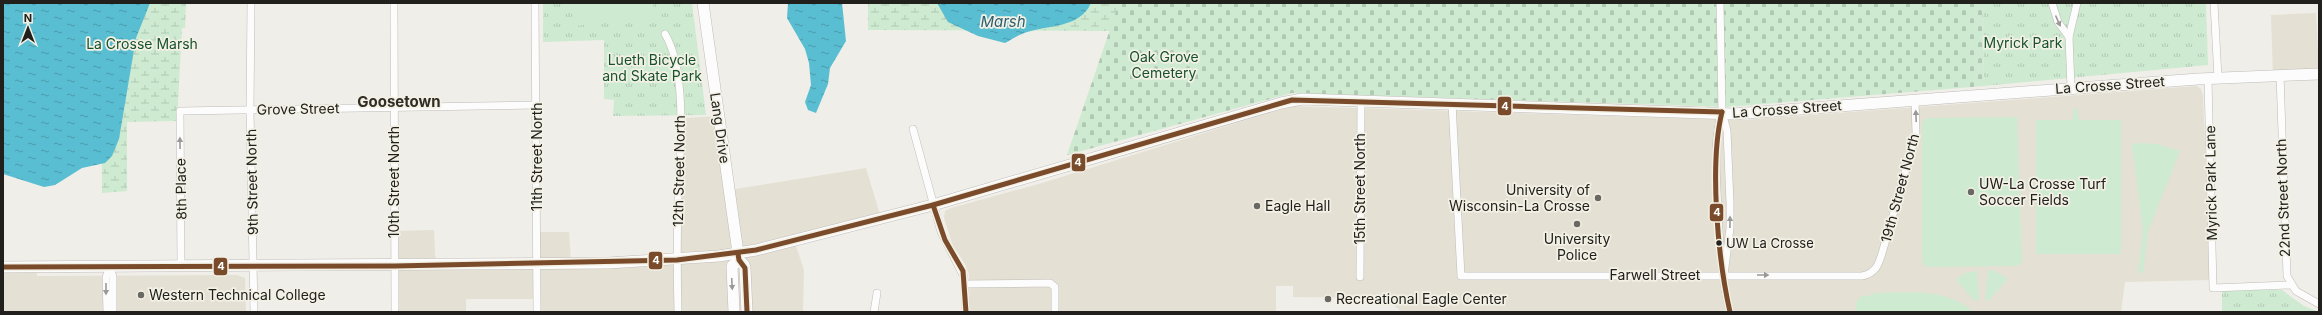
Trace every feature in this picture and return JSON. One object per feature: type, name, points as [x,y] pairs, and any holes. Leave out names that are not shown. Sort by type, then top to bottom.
[{"type":"main road","name":"Lang Drive","points":[[703,3],[738,257],[745,268],[747,312]]},
{"type":"main road","name":"La Crosse Street","points":[[538,264],[738,257],[933,205],[1286,101],[1302,99],[1750,113],[2213,78],[2319,74]]},
{"type":"main road","points":[[734,312],[732,266],[738,257]]},
{"type":"main road","points":[[3,267],[538,264]]},
{"type":"street","name":"9th Street North","points":[[251,3],[250,110],[254,312]]},
{"type":"street","name":"10th Street North","points":[[394,3],[395,312]]},
{"type":"street","name":"11th Street North","points":[[535,3],[538,264],[537,312]]},
{"type":"street","points":[[1720,3],[1722,112],[1727,131],[1730,203],[1730,228],[1724,275]]},
{"type":"street","points":[[2052,3],[2058,22],[2069,37]]},
{"type":"street","points":[[2071,88],[2069,37],[2077,3]]},
{"type":"street","name":"Myrick Park Lane","points":[[2214,3],[2213,288],[2291,285]]},
{"type":"street","name":"12th Street North","points":[[665,34],[674,51],[680,110],[677,260],[678,312]]},
{"type":"street","name":"22nd Street North","points":[[2280,75],[2285,266],[2291,285]]},
{"type":"street","name":"19th Street North","points":[[1872,273],[1878,267],[1916,134],[1915,100]]},
{"type":"street","name":"15th Street North","points":[[1360,277],[1361,101]]},
{"type":"street","name":"Farwell Street","points":[[1452,103],[1461,276],[1862,276],[1872,273]]},
{"type":"street","name":"Grove Street","points":[[180,111],[536,105]]},
{"type":"street","name":"8th Place","points":[[180,111],[181,266]]},
{"type":"street","points":[[1722,112],[1717,130],[1716,145],[1718,218],[1724,275],[1730,312]]},
{"type":"street","points":[[913,129],[944,240],[961,267],[965,284],[966,312]]},
{"type":"street","points":[[107,312],[106,277],[110,267]]},
{"type":"street","points":[[110,267],[113,277],[113,312]]},
{"type":"street","points":[[965,284],[1053,284],[1055,312]]},
{"type":"street","points":[[2291,285],[2303,297],[2319,304]]},
{"type":"street","points":[[874,312],[877,293]]},
{"type":"shaded area","points":[[2316,13],[2319,74],[2273,76],[2271,15]]},
{"type":"shaded area","name":"University of Wisconsin-La Crosse","points":[[2197,86],[2201,89],[2203,96],[2211,280],[2125,282],[2121,312],[1402,312],[1387,300],[1374,298],[1293,297],[1293,286],[1276,286],[1276,312],[970,312],[969,274],[965,264],[953,246],[944,218],[945,211],[951,208],[1042,183],[1291,106],[1744,120]]},
{"type":"shaded area","points":[[719,116],[729,190],[866,168],[881,218],[794,240],[804,270],[803,312],[537,312],[537,299],[466,299],[466,312],[395,312],[395,231],[434,230],[435,255],[438,265],[538,264],[538,232],[569,232],[571,264],[676,260],[686,118]]},
{"type":"shaded area","name":"Western Technical College","points":[[3,267],[36,267],[37,276],[237,275],[245,278],[246,312],[3,312]]},
{"type":"green space","name":"La Crosse Marsh","points":[[101,3],[186,3],[185,28],[182,28],[177,121],[127,122],[127,191],[102,193]]},
{"type":"green space","name":"Lueth Bicycle and Skate Park","points":[[543,3],[692,3],[706,115],[613,116],[614,100],[604,99],[604,40],[543,42]]},
{"type":"green space","points":[[571,3],[653,3],[653,17],[574,26]]},
{"type":"green space","points":[[868,3],[1119,3],[1110,31],[868,30]]},
{"type":"green space","name":"Oak Grove Cemetery","points":[[1119,3],[1982,3],[1984,86],[1727,107],[1292,93],[1067,155]]},
{"type":"green space","name":"Myrick Park","points":[[1982,3],[2206,3],[2208,65],[1984,86]]},
{"type":"green space","points":[[2074,108],[2077,108],[2079,120],[2121,120],[2121,254],[2036,254],[2036,120],[2072,120]]},
{"type":"green space","name":"UW-La Crosse Turf Soccer Fields","points":[[2017,117],[2022,262],[2017,266],[1926,267],[1922,262],[1922,122],[1927,118]]},
{"type":"green space","points":[[2132,144],[2157,144],[2180,151],[2148,231],[2143,273],[2138,272],[2143,231]]},
{"type":"green space","points":[[1988,270],[1995,271],[2008,279],[1988,301],[1985,299]]},
{"type":"green space","points":[[1977,271],[1979,299],[1975,301],[1956,280],[1965,273]]},
{"type":"green space","points":[[2222,290],[2282,290],[2304,306],[2319,312],[2222,312]]},
{"type":"green space","points":[[1914,292],[1939,295],[1951,298],[1974,312],[1856,312],[1856,302],[1861,296],[1869,296],[1875,293]]},
{"type":"water","points":[[3,3],[150,3],[136,38],[119,139],[112,156],[105,163],[82,168],[55,185],[44,187],[3,174]]},
{"type":"water","points":[[788,3],[842,3],[846,41],[830,68],[828,84],[816,113],[808,110],[805,102],[811,85],[809,63],[805,49],[787,18]]},
{"type":"water","name":"Marsh","points":[[937,3],[1091,3],[1086,12],[1070,22],[1031,31],[1005,43],[978,36],[948,22]]},
{"type":"transit line","name":"4","points":[[3,267],[395,266],[677,260],[756,250],[933,205],[1292,100],[1722,112]]},
{"type":"transit line","name":"4","points":[[1722,112],[1716,158],[1717,212],[1722,266],[1730,312]]},
{"type":"transit line","name":"4","points":[[933,205],[945,240],[963,271],[966,312]]},
{"type":"transit line","name":"4","points":[[738,254],[739,260],[745,268],[747,312]]},
{"type":"place","name":"UW-La Crosse Turf Soccer Fields","points":[[1971,192]]},
{"type":"place","name":"University of Wisconsin-La Crosse","points":[[1598,198]]},
{"type":"place","name":"Eagle Hall","points":[[1257,206]]},
{"type":"place","name":"University Police","points":[[1577,224]]},
{"type":"place","name":"UW La Crosse","points":[[1719,243]]},
{"type":"place","name":"Western Technical College","points":[[141,295]]},
{"type":"place","name":"Recreational Eagle Center","points":[[1328,299]]},
{"type":"district","name":"Goosetown","points":[[399,102]]}]
